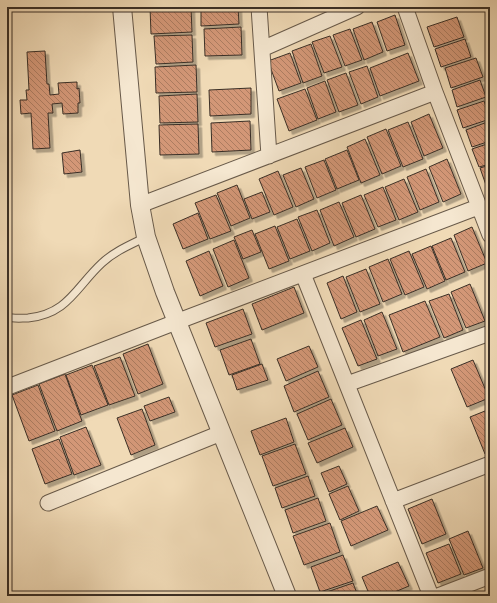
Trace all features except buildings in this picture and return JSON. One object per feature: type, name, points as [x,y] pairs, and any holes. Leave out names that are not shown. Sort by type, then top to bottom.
[{"type":"street","points":[[122,7],[140,205],[146,237],[176,322],[287,596]]},
{"type":"street","points":[[259,7],[269,156]]},
{"type":"street","points":[[262,49],[357,7]]},
{"type":"street","points":[[405,7],[435,92],[490,235]]},
{"type":"street","points":[[140,205],[435,92]]},
{"type":"street","points":[[8,387],[478,207]]},
{"type":"street","points":[[303,274],[431,596]]},
{"type":"street","points":[[347,384],[490,333]]},
{"type":"street","points":[[48,503],[221,433]]},
{"type":"street","points":[[393,501],[490,464]]},
{"type":"street","points":[[438,596],[490,576]]},
{"type":"lane","points":[[7,317],[14,319],[37,317],[47,315],[56,310],[70,299],[110,256],[120,249],[146,237]]}]
